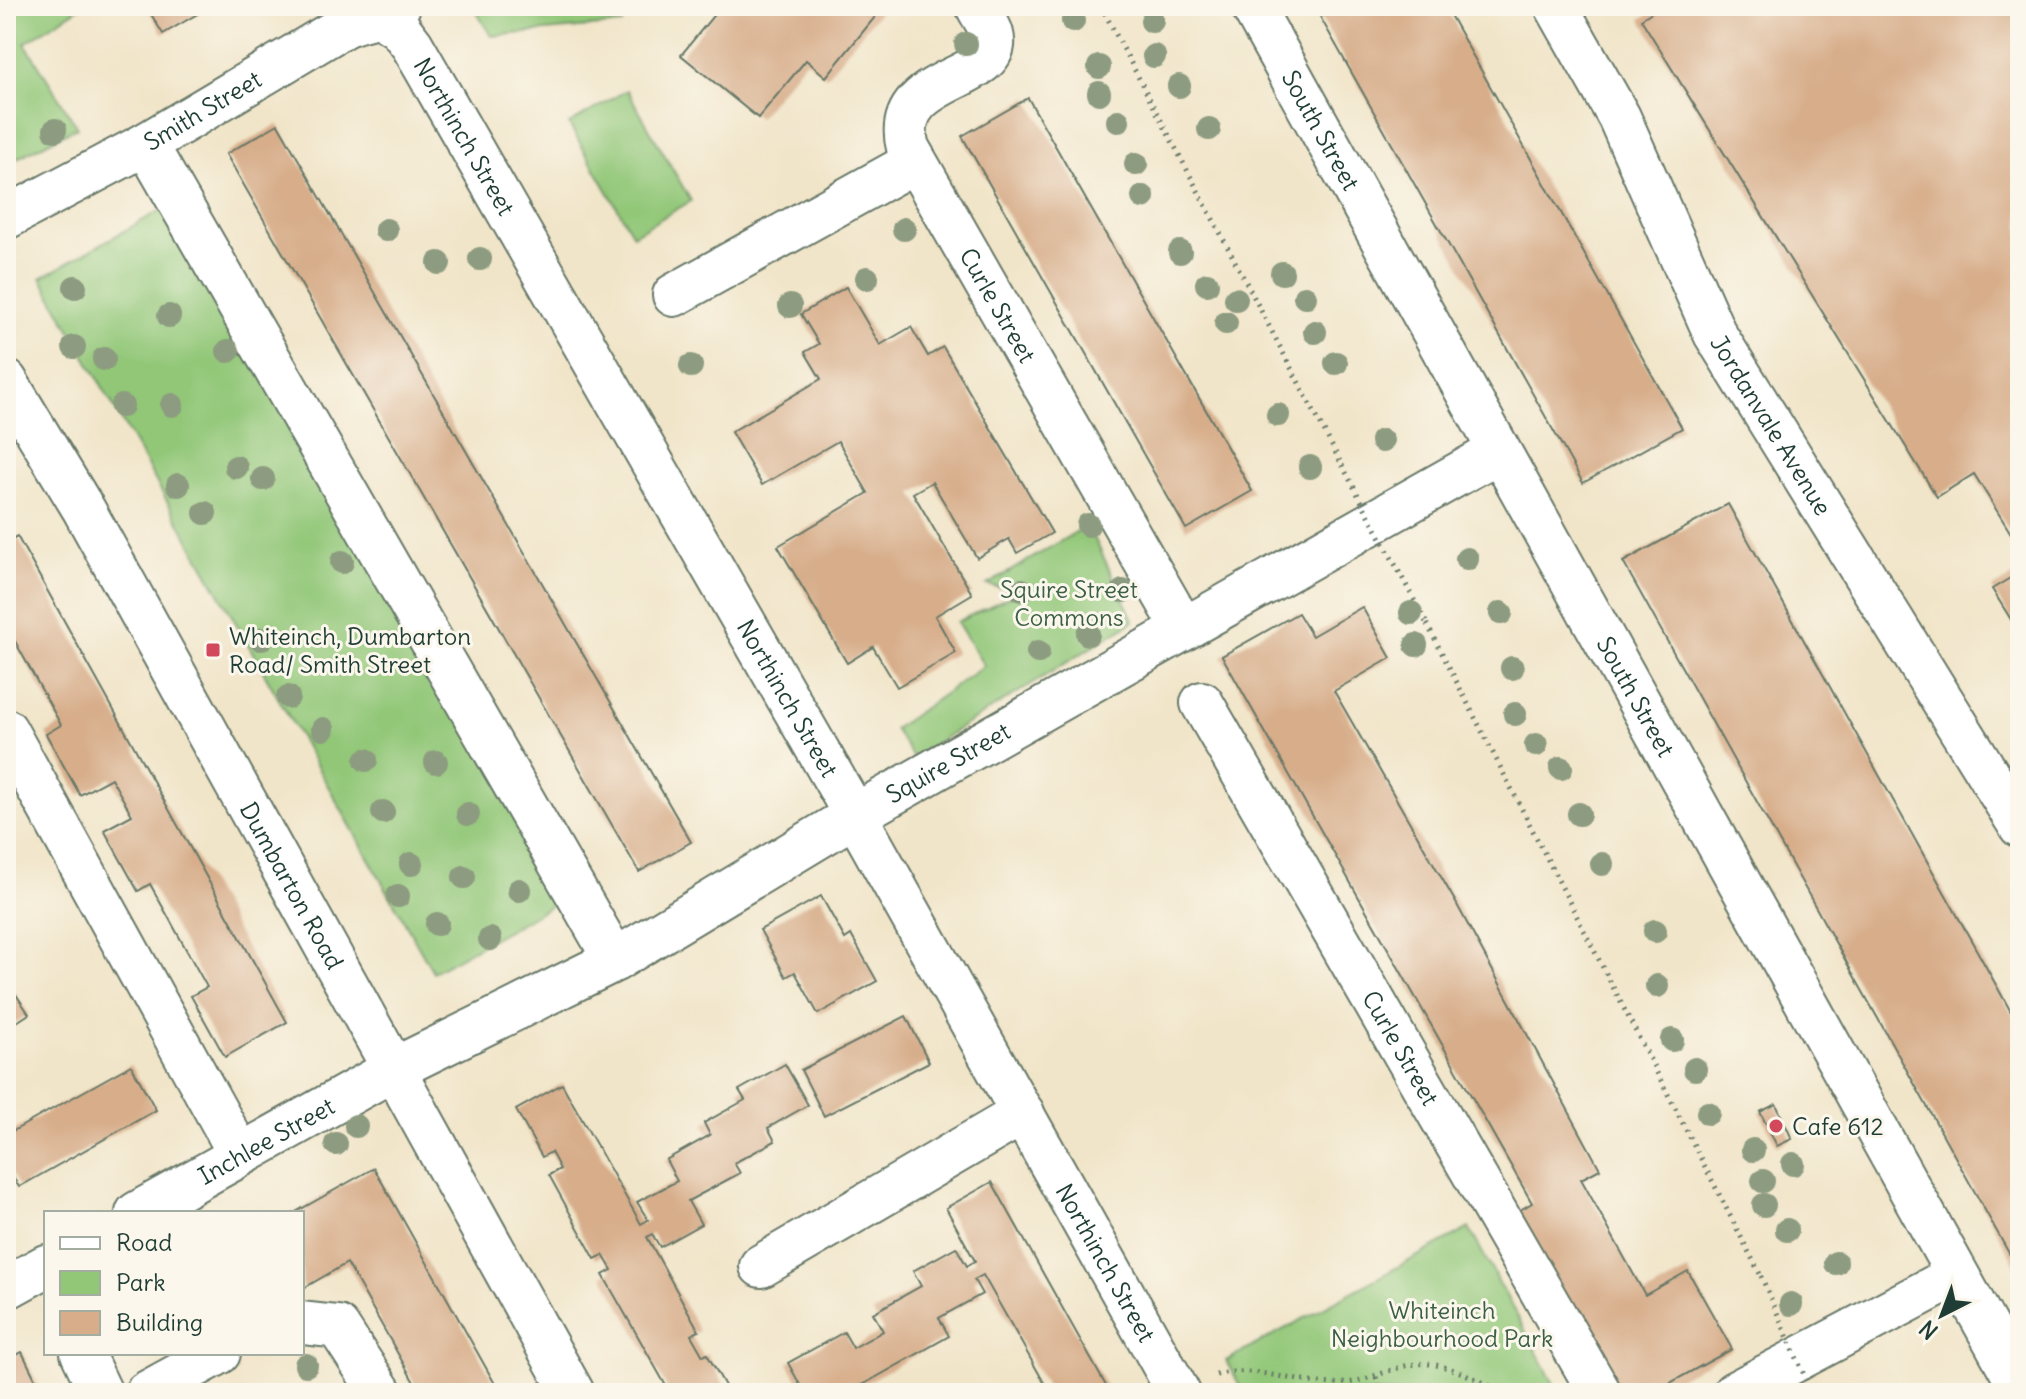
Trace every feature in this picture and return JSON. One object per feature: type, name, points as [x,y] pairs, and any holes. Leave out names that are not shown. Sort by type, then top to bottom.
[{"type":"street","name":"Curle Street","points":[[977,6],[992,35],[992,46],[981,63],[915,102],[907,116],[904,132],[914,162],[1183,628]]},
{"type":"street","name":"South Street","points":[[1252,6],[2020,1387]]},
{"type":"street","name":"Jordanvale Avenue","points":[[1556,6],[1619,117],[1715,334],[2020,826]]},
{"type":"street","name":"Smith Street","points":[[6,218],[146,144],[344,26],[362,17],[390,12]]},
{"type":"street","name":"Northinch Street","points":[[390,12],[412,45],[855,815],[1177,1389]]},
{"type":"street","points":[[146,144],[615,960]]},
{"type":"street","points":[[674,295],[914,162]]},
{"type":"street","name":"Dumbarton Road","points":[[6,381],[84,510],[573,1393]]},
{"type":"street","name":"Squire Street","points":[[394,1069],[615,960],[855,815],[1499,451]]},
{"type":"street","name":"Curle Street","points":[[1202,703],[1600,1393]]},
{"type":"street","points":[[6,730],[239,1153]]},
{"type":"street","name":"Inchlee Street","points":[[140,1211],[239,1153],[394,1069]]},
{"type":"street","points":[[761,1266],[1023,1113]]},
{"type":"street","points":[[1734,1393],[1957,1275]]},
{"type":"street","points":[[304,1323],[338,1327],[381,1393]]},
{"type":"street","points":[[83,1355],[101,1393]]},
{"type":"street","points":[[146,1393],[215,1355]]},
{"type":"path","points":[[1101,6],[1427,624],[1761,1276],[1812,1393]]},
{"type":"path","points":[[1177,1389],[1236,1369],[1328,1384],[1376,1377],[1417,1364],[1431,1364],[1464,1374],[1504,1393]]},
{"type":"path","points":[[1376,1377],[1381,1393]]},
{"type":"green space","points":[[6,6],[82,6],[25,43],[77,127],[6,164]]},
{"type":"green space","points":[[473,6],[629,6],[622,24],[491,36]]},
{"type":"green space","points":[[627,90],[691,201],[633,235],[569,124]]},
{"type":"green space","points":[[177,201],[570,895],[433,972],[41,278]]},
{"type":"green space","name":"Squire Street Commons","points":[[1088,525],[1134,621],[913,757],[894,729],[984,666],[957,622],[1021,591],[987,585]]},
{"type":"green space","name":"Whiteinch Neighbourhood Park","points":[[1469,1228],[1559,1393],[1244,1393],[1226,1361]]},
{"type":"building","points":[[146,6],[211,6],[163,34]]},
{"type":"building","points":[[721,6],[884,6],[826,77],[806,60],[758,118],[681,55]]},
{"type":"building","points":[[1314,6],[1445,6],[1682,428],[1583,483]]},
{"type":"building","points":[[1661,6],[2020,6],[2020,548],[1974,474],[1937,497],[1641,19]]},
{"type":"building","points":[[1028,98],[1252,491],[1186,529],[962,136]]},
{"type":"building","points":[[278,124],[691,842],[639,872],[226,154]]},
{"type":"building","points":[[846,287],[880,345],[911,327],[928,356],[943,347],[1052,533],[1017,553],[1009,539],[977,558],[932,482],[913,493],[972,594],[935,616],[956,653],[897,687],[873,647],[847,663],[778,546],[868,493],[838,441],[762,485],[731,432],[821,379],[805,352],[819,344],[801,314]]},
{"type":"building","points":[[1728,504],[2020,1028],[2020,1273],[1623,562]]},
{"type":"building","points":[[17,536],[287,1022],[225,1057],[191,996],[207,987],[150,884],[138,891],[104,830],[132,815],[111,778],[80,795],[46,734],[61,725],[6,625],[6,542]]},
{"type":"building","points":[[2020,572],[2020,634],[1992,589]]},
{"type":"building","points":[[1362,607],[1391,658],[1334,691],[1455,901],[1600,1169],[1581,1179],[1645,1295],[1688,1271],[1732,1349],[1652,1393],[1609,1393],[1510,1216],[1532,1203],[1222,656],[1298,613],[1312,636]]},
{"type":"building","points":[[821,896],[845,939],[851,935],[877,981],[818,1014],[795,972],[786,977],[760,930]]},
{"type":"building","points":[[11,987],[29,1014],[6,1029],[6,990]]},
{"type":"building","points":[[906,1016],[929,1062],[824,1116],[801,1070]]},
{"type":"building","points":[[785,1064],[808,1105],[768,1128],[775,1141],[734,1163],[740,1173],[688,1201],[701,1224],[660,1247],[652,1234],[647,1237],[699,1331],[691,1335],[703,1356],[707,1354],[729,1393],[670,1393],[603,1275],[612,1270],[603,1255],[595,1259],[549,1175],[560,1169],[551,1152],[542,1157],[516,1110],[562,1084],[641,1224],[648,1220],[637,1202],[677,1181],[666,1160],[710,1135],[704,1123],[745,1100],[739,1090]]},
{"type":"building","points":[[131,1065],[156,1110],[19,1187],[6,1165],[6,1135]]},
{"type":"building","name":"Cafe 612","points":[[1776,1104],[1792,1139],[1777,1146],[1760,1112]]},
{"type":"building","points":[[374,1168],[499,1391],[420,1393],[347,1263],[304,1288],[304,1211],[298,1211]]},
{"type":"building","points":[[992,1182],[1110,1393],[1050,1393],[983,1275],[974,1280],[982,1294],[939,1318],[949,1336],[848,1393],[797,1393],[803,1390],[788,1363],[844,1332],[853,1348],[883,1331],[873,1313],[921,1286],[913,1271],[956,1247],[967,1266],[975,1261],[946,1208]]},
{"type":"building","points":[[22,1352],[42,1393],[6,1393],[6,1360]]},
{"type":"place","name":"Whiteinch, Dumbarton Road/ Smith Street","points":[[213,650]]},
{"type":"place","name":"Cafe 612","points":[[1776,1126]]}]
